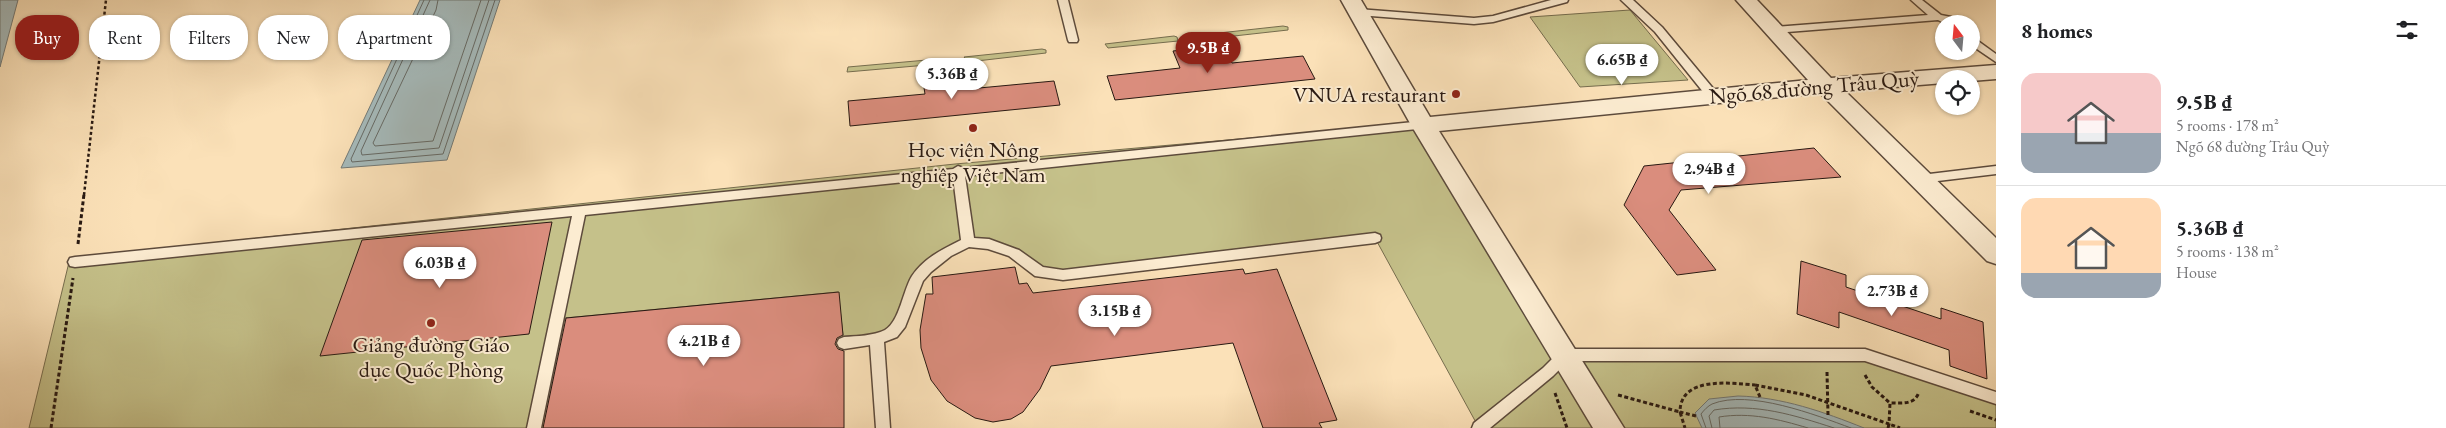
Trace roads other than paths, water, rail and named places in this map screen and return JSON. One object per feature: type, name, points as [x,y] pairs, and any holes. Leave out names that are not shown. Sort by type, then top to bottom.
[{"type":"street","points":[[1746,0],[1825,85],[1996,254]]},
{"type":"street","points":[[1354,6],[1557,364],[1584,386],[1609,428]]},
{"type":"street","name":"Ngõ 68 đường Trâu Quỳ","points":[[1423,125],[1825,85],[1996,72]]},
{"type":"lane","points":[[1063,0],[1073,40]]},
{"type":"lane","points":[[1354,6],[1474,21],[1493,19],[1563,0]]},
{"type":"lane","points":[[1626,0],[1634,4],[1647,18],[1712,96]]},
{"type":"lane","points":[[1916,0],[1935,15]]},
{"type":"lane","points":[[1775,30],[1935,17]]},
{"type":"lane","points":[[1980,46],[1996,59]]},
{"type":"lane","points":[[75,262],[958,170],[1423,125]]},
{"type":"lane","points":[[958,170],[968,242]]},
{"type":"lane","points":[[1921,179],[1996,170]]},
{"type":"lane","points":[[534,428],[580,210]]},
{"type":"lane","points":[[844,343],[877,339],[892,333],[900,323],[917,279],[926,268],[946,253],[968,242],[989,244],[1014,253],[1040,272],[1063,275],[1375,238]]},
{"type":"lane","points":[[877,339],[883,428]]},
{"type":"lane","points":[[1479,428],[1557,364],[1865,355],[1996,398]]},
{"type":"water","points":[[0,0],[18,0],[0,67]]},
{"type":"water","points":[[420,0],[500,0],[447,160],[341,168],[392,60],[450,60],[450,15],[413,15]]},
{"type":"water","points":[[1738,396],[1787,402],[1834,416],[1864,428],[1702,428],[1695,413],[1709,399]]},
{"type":"place","name":"VNUA restaurant","points":[[1456,94]]},
{"type":"place","name":"Học viện Nông nghiệp Việt Nam","points":[[973,128]]},
{"type":"place","name":"Giảng đường Giáo dục Quốc Phòng","points":[[431,323]]}]
